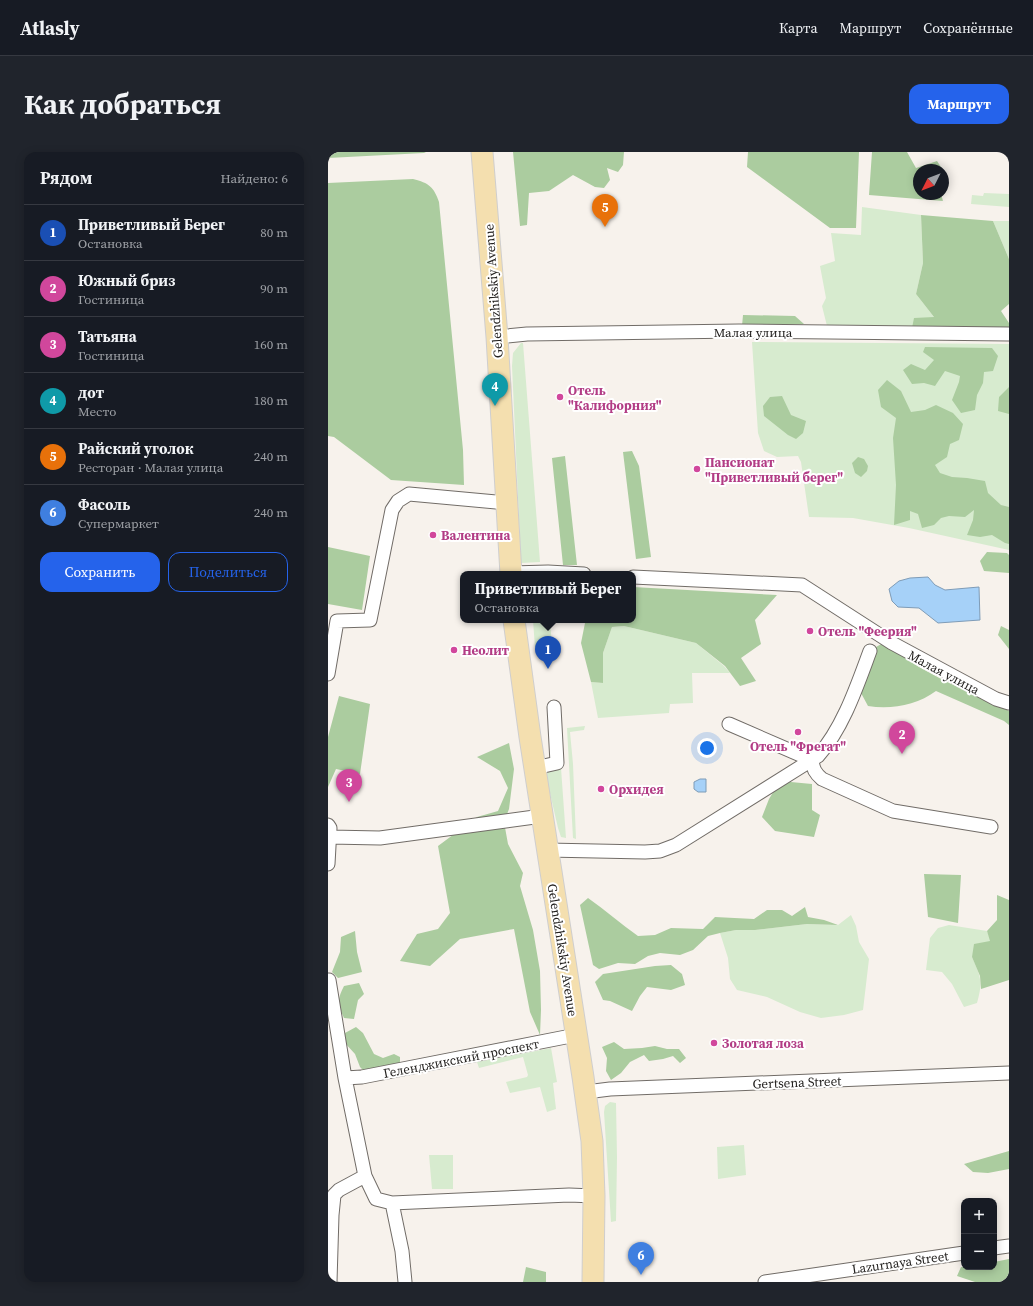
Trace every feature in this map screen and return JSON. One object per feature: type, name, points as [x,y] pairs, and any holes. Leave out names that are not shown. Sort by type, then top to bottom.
[{"type":"main road","name":"Gelendzhikskiy Avenue","points":[[482,152],[497,337],[511,571]]},
{"type":"main road","name":"Gelendzhikskiy Avenue","points":[[514,623],[547,850],[586,1092],[592,1141],[594,1196],[594,1282]]},
{"type":"street","name":"Малая улица","points":[[497,337],[527,334],[739,331],[1009,334]]},
{"type":"street","points":[[328,674],[337,621],[370,620],[392,510],[398,501],[409,494],[506,503]]},
{"type":"street","name":"Малая улица","points":[[636,576],[802,585],[892,643],[996,699],[1009,703]]},
{"type":"street","points":[[547,850],[645,852],[660,851],[676,845],[818,756],[826,747],[850,703],[870,651]]},
{"type":"street","points":[[535,768],[557,763],[554,707]]},
{"type":"street","points":[[729,724],[812,760]]},
{"type":"street","points":[[812,760],[813,768],[816,774],[822,779],[893,811],[991,827]]},
{"type":"street","points":[[328,864],[329,831],[380,838],[542,816]]},
{"type":"street","points":[[329,980],[345,1078],[365,1176],[376,1199],[392,1202],[568,1195],[594,1196]]},
{"type":"street","name":"Геленджикский проспект","points":[[345,1078],[362,1077],[576,1035]]},
{"type":"street","name":"Gertsena Street","points":[[586,1092],[610,1089],[1009,1073]]},
{"type":"street","points":[[330,1282],[334,1195],[339,1190],[365,1176]]},
{"type":"street","points":[[392,1202],[402,1251],[406,1282]]},
{"type":"street","points":[[997,1248],[1009,1246]]},
{"type":"street","name":"Lazurnaya Street","points":[[765,1282],[961,1253]]},
{"type":"green space","points":[[328,152],[426,152],[328,158]]},
{"type":"green space","points":[[513,152],[624,152],[623,165],[618,172],[607,168],[610,180],[604,188],[595,187],[573,175],[549,191],[529,193],[527,225],[520,226]]},
{"type":"green space","points":[[748,152],[859,152],[856,228],[830,228],[747,167]]},
{"type":"green space","points":[[872,152],[907,152],[914,164],[913,199],[869,195]]},
{"type":"green space","points":[[937,161],[939,164],[928,164]]},
{"type":"green space","points":[[413,179],[430,186],[439,202],[463,450],[464,485],[391,480],[334,437],[328,436],[328,183]]},
{"type":"green space","points":[[984,193],[1009,194],[1009,207],[971,204],[972,195],[983,196]]},
{"type":"green space","points":[[862,207],[921,215],[923,263],[916,294],[934,317],[912,328],[827,326],[822,306],[826,298],[820,266],[835,261],[831,233],[861,235]]},
{"type":"green space","points":[[921,215],[993,221],[1009,259],[1009,304],[1001,311],[1009,323],[1009,328],[912,328],[914,318],[934,317],[916,294],[923,263]]},
{"type":"green space","points":[[993,221],[1009,221],[1009,259]]},
{"type":"green space","points":[[743,315],[795,316],[804,324],[742,326]]},
{"type":"green space","points":[[752,342],[1009,344],[1009,550],[909,528],[853,518],[809,517],[801,462],[798,456],[777,457],[764,451],[758,433]]},
{"type":"green space","points":[[521,343],[523,343],[540,562],[521,563],[512,366],[513,353]]},
{"type":"green space","points":[[925,347],[992,348],[998,356],[993,371],[984,372],[983,383],[977,395],[975,410],[961,413],[952,400],[960,376],[945,371],[935,386],[924,383],[912,384],[903,370],[911,364],[925,370],[934,360],[923,352]]},
{"type":"green space","points":[[887,380],[901,391],[911,412],[925,410],[936,405],[953,413],[963,424],[959,440],[950,444],[947,457],[935,465],[940,473],[952,477],[985,481],[988,493],[1001,505],[1009,507],[1009,544],[992,535],[980,537],[967,535],[973,520],[974,510],[965,517],[949,516],[941,518],[934,525],[922,528],[918,514],[910,511],[910,520],[894,525],[896,485],[893,438],[896,418],[881,407],[878,390]]},
{"type":"green space","points":[[1009,387],[1009,414],[998,411],[999,397]]},
{"type":"green space","points":[[782,396],[791,415],[806,421],[803,433],[796,439],[788,435],[764,416],[763,406],[770,397]]},
{"type":"green space","points":[[632,451],[639,466],[651,557],[636,559],[623,452]]},
{"type":"green space","points":[[565,456],[577,565],[563,565],[552,458]]},
{"type":"green space","points":[[858,457],[864,459],[868,466],[867,471],[861,477],[855,473],[852,463]]},
{"type":"green space","points":[[328,547],[370,556],[362,610],[328,604]]},
{"type":"green space","points":[[987,552],[1007,553],[1009,555],[1009,573],[984,571],[980,561]]},
{"type":"green space","points":[[636,587],[777,595],[755,620],[761,644],[741,658],[756,681],[740,686],[725,666],[696,643],[624,626],[612,627],[603,653],[603,683],[591,682],[581,643],[585,623],[636,623]]},
{"type":"green space","points":[[533,623],[550,623],[552,647],[535,648]]},
{"type":"green space","points":[[624,626],[696,643],[724,666],[730,673],[692,673],[693,703],[670,704],[669,713],[598,718],[591,682],[603,683],[603,653],[612,627]]},
{"type":"green space","points":[[1001,626],[1009,630],[1009,649],[998,635]]},
{"type":"green space","points":[[883,643],[919,667],[943,680],[1009,711],[1009,725],[1004,721],[936,691],[921,700],[895,707],[868,706],[861,693],[876,647]]},
{"type":"green space","points":[[339,696],[370,704],[360,774],[336,769],[328,787],[328,737]]},
{"type":"green space","points":[[585,726],[584,730],[570,732],[573,764],[576,839],[573,838],[567,728]]},
{"type":"green space","points":[[509,743],[514,769],[509,809],[504,822],[508,844],[523,873],[520,886],[533,930],[540,971],[540,1035],[530,1012],[514,929],[460,939],[430,966],[400,961],[417,934],[438,929],[450,913],[438,846],[477,817],[498,811],[508,788],[500,771],[477,757]]},
{"type":"green space","points":[[561,768],[566,838],[561,837],[558,828],[546,776],[548,771]]},
{"type":"green space","points":[[780,781],[812,784],[812,810],[820,815],[814,837],[775,831],[762,817],[769,799]]},
{"type":"green space","points":[[924,874],[961,875],[958,923],[928,917]]},
{"type":"green space","points":[[997,895],[1009,900],[1009,980],[981,989],[980,976],[972,957],[974,944],[990,941],[987,931],[997,920]]},
{"type":"green space","points":[[588,898],[638,936],[655,935],[671,928],[703,929],[715,917],[754,919],[767,910],[782,910],[792,916],[805,907],[808,917],[824,920],[838,925],[807,924],[755,930],[736,930],[708,936],[693,950],[680,955],[660,953],[648,956],[635,964],[618,963],[599,969],[593,965],[580,905]]},
{"type":"green space","points":[[851,915],[856,926],[859,942],[869,959],[863,1010],[844,1015],[821,1018],[800,1012],[767,997],[737,990],[730,979],[728,958],[720,933],[736,930],[755,930],[807,924],[838,925]]},
{"type":"green space","points":[[949,925],[987,931],[991,941],[972,957],[979,975],[980,990],[977,1003],[964,1007],[952,984],[942,972],[926,970],[930,938],[938,928]]},
{"type":"green space","points":[[355,931],[357,952],[362,972],[338,978],[332,972],[340,952],[341,937]]},
{"type":"green space","points":[[671,965],[682,974],[685,985],[671,990],[647,987],[632,1011],[610,1001],[603,1000],[595,982],[603,974]]},
{"type":"green space","points":[[359,983],[364,994],[358,1000],[354,1019],[344,1018],[340,1009],[339,998],[344,986]]},
{"type":"green space","points":[[356,1027],[363,1033],[374,1054],[383,1058],[394,1054],[400,1057],[400,1064],[366,1073],[360,1067],[355,1054],[345,1043],[345,1033]]},
{"type":"green space","points":[[614,1042],[624,1049],[655,1046],[667,1049],[679,1049],[686,1058],[680,1063],[673,1056],[649,1061],[644,1055],[630,1062],[621,1073],[611,1080],[606,1071],[607,1058],[602,1047]]},
{"type":"green space","points":[[551,1048],[557,1082],[553,1083],[556,1109],[547,1112],[540,1087],[510,1093],[506,1082],[527,1077],[528,1075],[523,1057],[479,1068],[477,1062]]},
{"type":"green space","points":[[610,1102],[616,1103],[617,1157],[616,1221],[611,1222],[604,1112],[605,1106]]},
{"type":"green space","points":[[744,1145],[746,1175],[718,1179],[717,1147]]},
{"type":"green space","points":[[1009,1151],[1009,1169],[988,1173],[973,1172],[964,1164]]},
{"type":"green space","points":[[429,1155],[453,1155],[453,1189],[432,1189]]},
{"type":"green space","points":[[1009,1259],[1009,1282],[975,1282],[957,1276],[961,1267],[961,1270],[997,1270],[997,1261]]},
{"type":"green space","points":[[526,1267],[546,1272],[546,1282],[523,1282]]},
{"type":"water","points":[[928,577],[935,585],[945,590],[979,587],[980,620],[938,623],[919,608],[898,607],[892,601],[889,589],[899,581],[910,578]]},
{"type":"water","points":[[700,779],[706,779],[706,792],[698,792],[694,789],[694,782]]},
{"type":"place","name":"Райский уголок","points":[[605,227]]},
{"type":"place","name":"Отель \"Калифорния\"","points":[[560,397]]},
{"type":"place","name":"дот","points":[[495,406]]},
{"type":"place","name":"Пансионат \"Приветливый берег\"","points":[[697,469]]},
{"type":"place","name":"Валентина","points":[[433,535]]},
{"type":"place","name":"Отель \"Феерия\"","points":[[810,631]]},
{"type":"place","name":"Неолит","points":[[454,650]]},
{"type":"place","name":"Приветливый Берег","points":[[548,669]]},
{"type":"place","name":"Отель \"Фрегат\"","points":[[798,732]]},
{"type":"place","name":"Южный бриз","points":[[902,754]]},
{"type":"place","name":"Орхидея","points":[[601,789]]},
{"type":"place","name":"Татьяна","points":[[349,802]]},
{"type":"place","name":"Золотая лоза","points":[[714,1043]]},
{"type":"place","name":"Фасоль","points":[[641,1275]]}]
